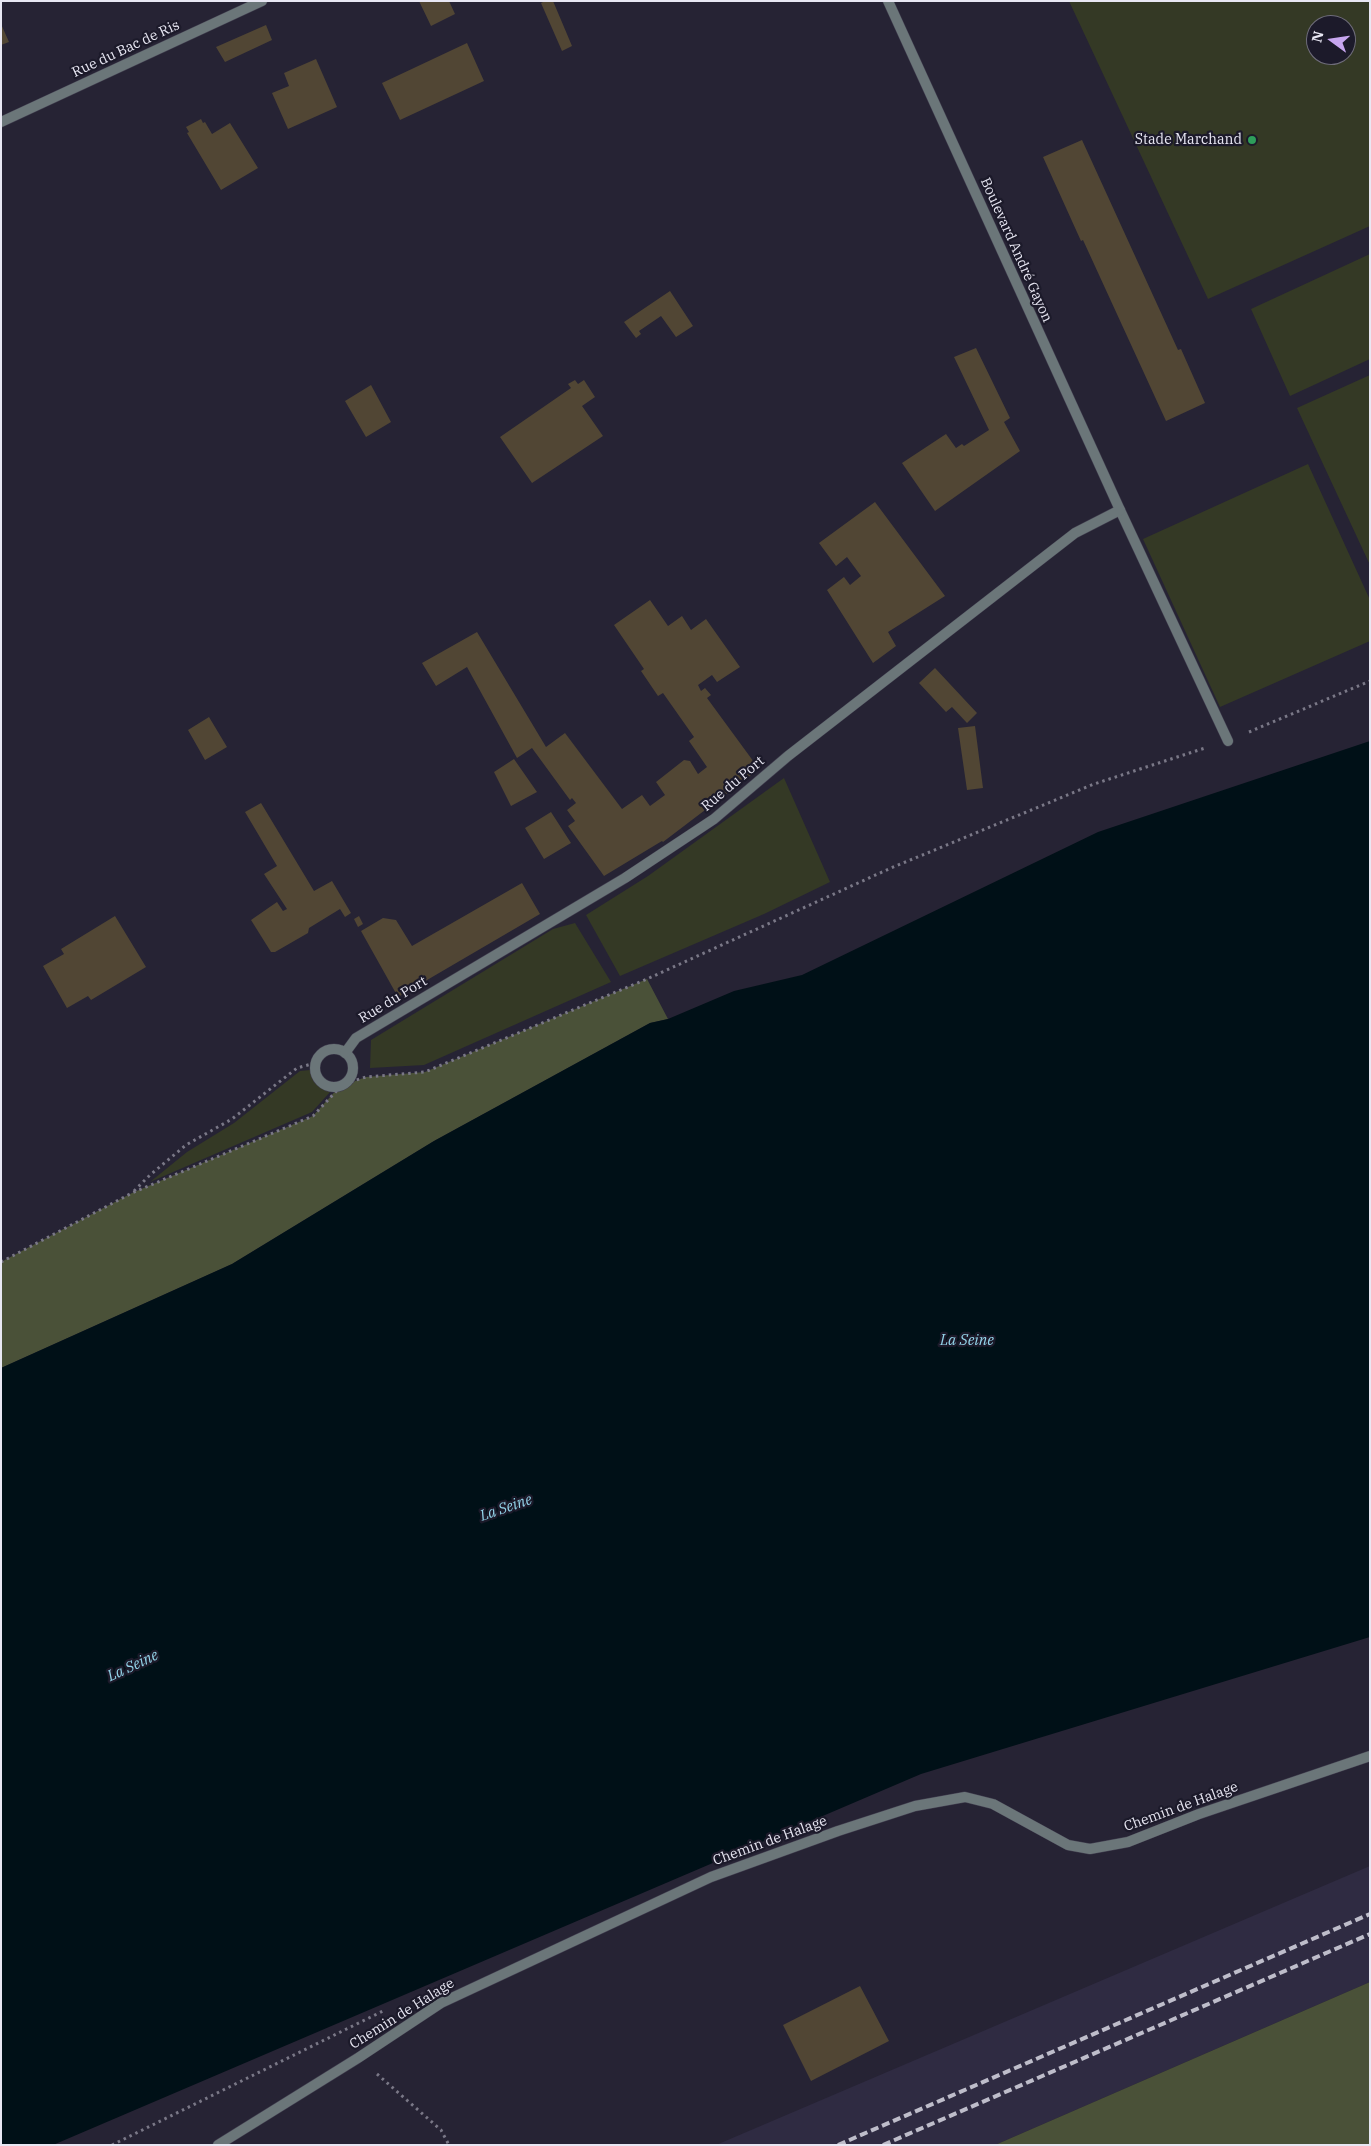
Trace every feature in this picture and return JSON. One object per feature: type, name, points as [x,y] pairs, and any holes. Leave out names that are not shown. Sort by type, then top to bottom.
[{"type":"street","name":"Rue du Bac de Ris","points":[[1,122],[262,1]]},
{"type":"street","name":"Boulevard André Gayon","points":[[888,1],[1120,510],[1228,741]]},
{"type":"street","name":"Rue du Port","points":[[345,1053],[356,1038],[625,878],[714,818],[788,756],[1075,533],[1120,510]]},
{"type":"street","points":[[329,1049],[339,1049],[345,1053],[352,1063],[352,1073],[347,1082],[339,1087],[329,1087],[320,1082],[315,1073],[315,1063],[320,1054],[329,1049]]},
{"type":"street","name":"Chemin de Halage","points":[[218,2145],[358,2058],[441,2003],[711,1877],[838,1831],[915,1806],[965,1797],[993,1804],[1068,1845],[1090,1848],[1128,1842],[1199,1814],[1370,1756]]},
{"type":"path","points":[[1,1262],[132,1193],[313,1116],[343,1084],[366,1078],[425,1072],[647,979],[848,887],[1094,784],[1228,741],[1370,681]]},
{"type":"path","points":[[132,1193],[186,1145],[232,1119],[296,1068],[315,1063]]},
{"type":"path","points":[[112,2145],[387,2009]]},
{"type":"path","points":[[358,2058],[441,2130],[449,2145]]},
{"type":"shaded area","points":[[1370,1866],[1370,1982],[995,2145],[716,2145]]},
{"type":"green space","name":"Stade Marchand","points":[[1069,1],[1370,1],[1370,226],[1208,299]]},
{"type":"green space","points":[[1370,254],[1370,359],[1290,396],[1251,309]]},
{"type":"green space","points":[[1370,375],[1370,565],[1297,408]]},
{"type":"green space","points":[[1308,464],[1370,600],[1370,641],[1220,707],[1143,539]]},
{"type":"green space","points":[[784,778],[830,882],[764,914],[620,976],[586,915],[648,876]]},
{"type":"green space","points":[[575,923],[611,982],[424,1065],[370,1068],[371,1040],[553,929]]},
{"type":"green space","points":[[647,979],[668,1019],[650,1023],[434,1141],[232,1264],[1,1368],[1,1262],[132,1193],[313,1116],[339,1087],[366,1077],[425,1072]]},
{"type":"green space","points":[[310,1070],[317,1083],[331,1091],[312,1112],[150,1182],[187,1152],[234,1123],[300,1071]]},
{"type":"green space","points":[[1370,1982],[1370,2145],[995,2145]]},
{"type":"water","name":"La Seine","points":[[1370,741],[1370,1637],[921,1774],[53,2145],[1,2145],[1,1368],[232,1264],[434,1141],[650,1023],[668,1019],[734,991],[802,975],[1098,832]]},
{"type":"building","points":[[419,1],[449,1],[455,14],[431,26]]},
{"type":"building","points":[[553,1],[572,46],[562,51],[541,3]]},
{"type":"building","points":[[1,24],[9,42],[1,45]]},
{"type":"building","points":[[266,25],[272,40],[225,62],[216,47]]},
{"type":"building","points":[[467,43],[484,81],[400,120],[382,83]]},
{"type":"building","points":[[316,59],[337,107],[288,129],[272,93],[289,86],[284,73]]},
{"type":"building","points":[[201,119],[212,134],[230,123],[258,168],[221,190],[187,133],[189,132],[186,127]]},
{"type":"building","points":[[1082,140],[1178,350],[1181,349],[1205,403],[1166,421],[1043,157]]},
{"type":"building","points":[[670,291],[693,326],[676,337],[661,316],[639,331],[641,334],[636,338],[624,322]]},
{"type":"building","points":[[976,348],[1010,418],[1004,422],[1020,451],[935,511],[902,463],[946,434],[956,448],[962,444],[964,446],[989,430],[954,357]]},
{"type":"building","points":[[575,380],[578,384],[584,380],[595,397],[582,406],[603,436],[532,483],[500,437],[571,388],[568,384]]},
{"type":"building","points":[[371,385],[391,422],[366,437],[345,401]]},
{"type":"building","points":[[875,502],[945,596],[888,632],[896,646],[873,663],[827,590],[844,577],[850,585],[861,576],[847,557],[836,566],[819,543]]},
{"type":"building","points":[[650,600],[668,626],[682,616],[691,630],[706,619],[740,667],[717,682],[712,675],[698,685],[701,691],[705,688],[711,695],[707,698],[759,769],[663,842],[604,876],[568,826],[575,821],[567,810],[576,803],[572,798],[570,800],[532,748],[517,758],[467,667],[436,686],[422,663],[477,632],[546,747],[565,733],[622,809],[642,795],[650,806],[665,795],[656,782],[684,760],[690,761],[698,774],[707,767],[689,741],[694,737],[663,693],[658,696],[641,671],[644,669],[614,625]]},
{"type":"building","points":[[935,668],[977,713],[967,723],[952,707],[946,712],[919,683]]},
{"type":"building","points":[[209,717],[227,747],[205,760],[188,730]]},
{"type":"building","points":[[975,726],[983,788],[967,790],[958,728]]},
{"type":"building","points":[[514,759],[537,792],[511,806],[494,772]]},
{"type":"building","points":[[261,803],[314,891],[332,881],[351,913],[345,917],[340,909],[309,928],[308,933],[275,952],[271,952],[251,920],[277,902],[283,911],[287,909],[264,874],[277,866],[245,812]]},
{"type":"building","points":[[551,812],[571,843],[544,859],[525,828]]},
{"type":"building","points":[[522,883],[540,914],[398,997],[361,931],[383,918],[396,920],[412,946]]},
{"type":"building","points":[[115,916],[146,967],[91,1000],[88,996],[67,1008],[43,966],[64,954],[61,949]]},
{"type":"building","points":[[359,916],[363,924],[358,927],[354,919]]},
{"type":"building","points":[[860,1986],[889,2041],[811,2081],[783,2025]]},
{"type":"railway","points":[[838,2145],[1370,1914]]},
{"type":"railway","points":[[883,2145],[1370,1934]]},
{"type":"place","name":"Stade Marchand","points":[[1252,140]]}]
